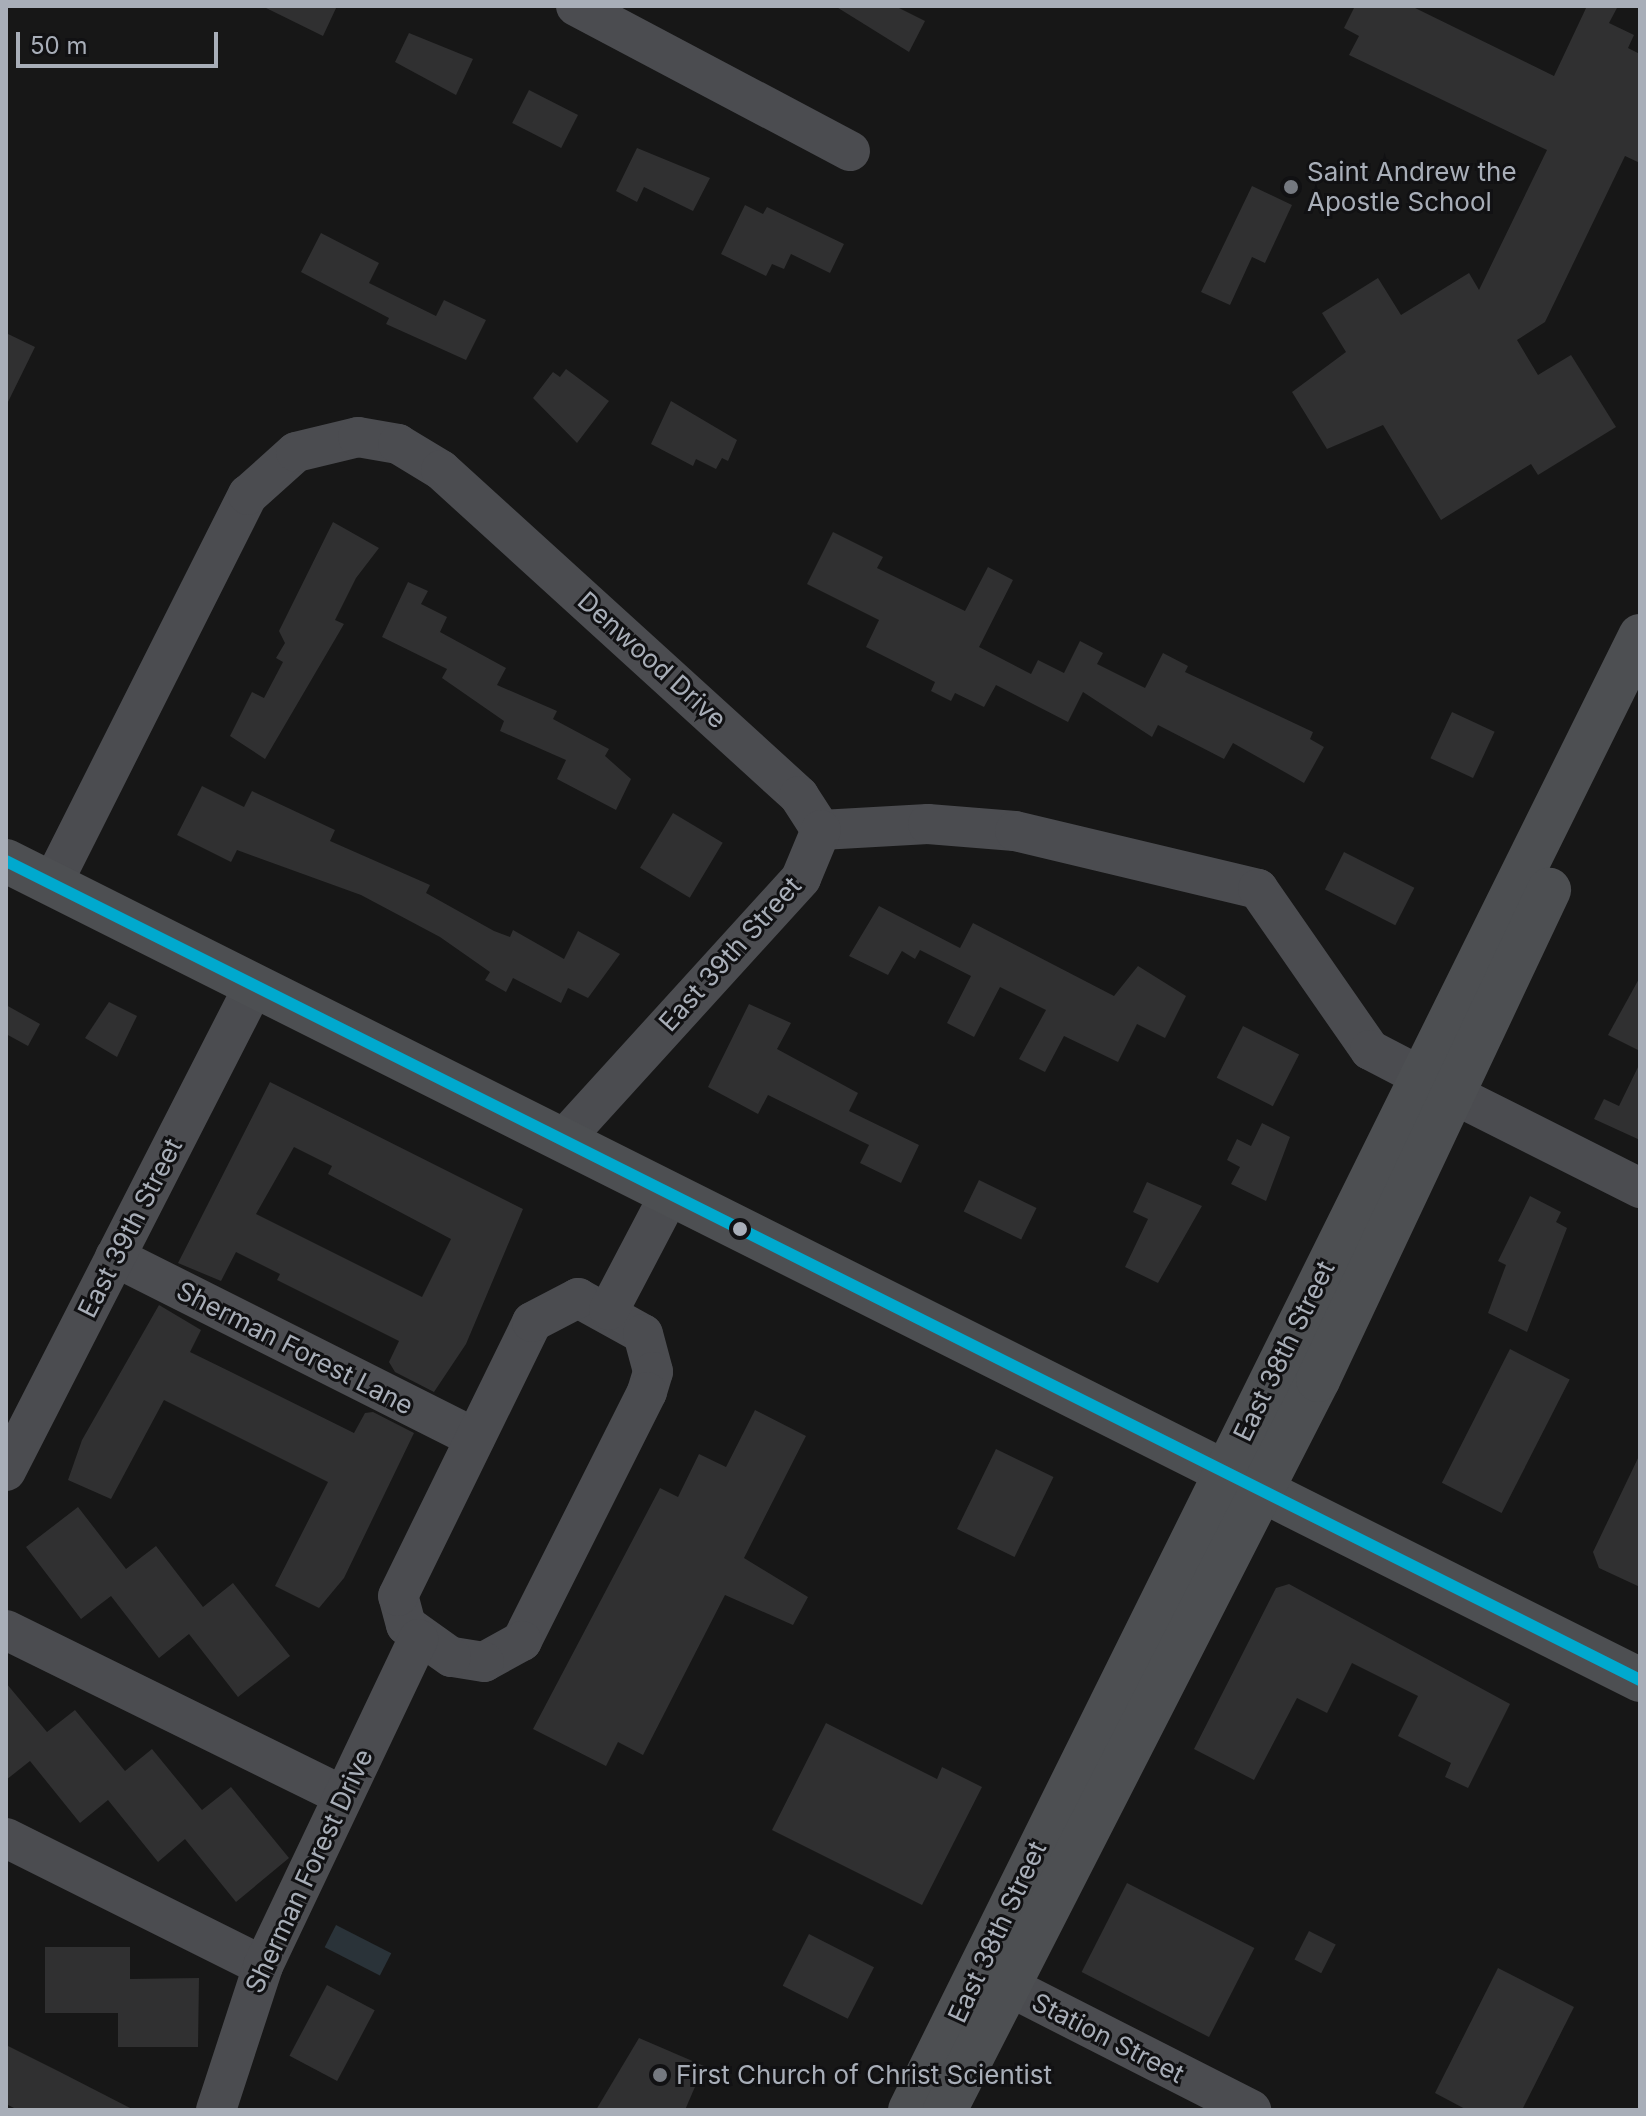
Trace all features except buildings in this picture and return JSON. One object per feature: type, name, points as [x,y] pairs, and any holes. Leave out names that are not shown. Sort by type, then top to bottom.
[{"type":"main road","name":"East 38th Street","points":[[945,2110],[1008,1986],[1245,1479],[1436,1085],[1640,636]]},
{"type":"main road","name":"East 38th Street","points":[[1436,1085],[1640,703]]},
{"type":"main road","points":[[6,861],[1245,1479],[1640,1680]]},
{"type":"main road","name":"East 38th Street","points":[[910,2110],[1245,1479]]},
{"type":"street","points":[[576,6],[850,151]]},
{"type":"street","name":"Denwood Drive","points":[[52,884],[248,495],[296,452],[358,437],[398,444],[441,470],[799,796],[821,830]]},
{"type":"street","points":[[821,830],[928,824],[1015,831],[1258,889],[1370,1050],[1640,1188]]},
{"type":"street","name":"East 39th Street","points":[[562,1141],[801,878],[821,830]]},
{"type":"street","name":"East 39th Street","points":[[6,1471],[254,986]]},
{"type":"street","points":[[609,1310],[670,1194]]},
{"type":"street","name":"Sherman Forest Lane","points":[[115,1257],[475,1438]]},
{"type":"street","points":[[578,1298],[609,1310],[643,1334],[653,1372],[522,1641],[484,1662],[451,1657],[418,1639],[401,1615],[398,1596],[532,1322],[578,1298]]},
{"type":"street","points":[[6,1630],[342,1795]]},
{"type":"street","name":"Sherman Forest Drive","points":[[216,2110],[263,1966],[418,1639]]},
{"type":"street","points":[[6,1838],[263,1966]]},
{"type":"street","name":"Station Street","points":[[1008,1986],[1251,2110]]},
{"type":"shaded area","points":[[336,1925],[391,1953],[380,1975],[325,1947]]},
{"type":"transit line","points":[[6,861],[1640,1680]]},
{"type":"place","name":"Saint Andrew the Apostle School","points":[[1291,187]]},
{"type":"place","name":"First Church of Christ Scientist","points":[[660,2075]]}]
